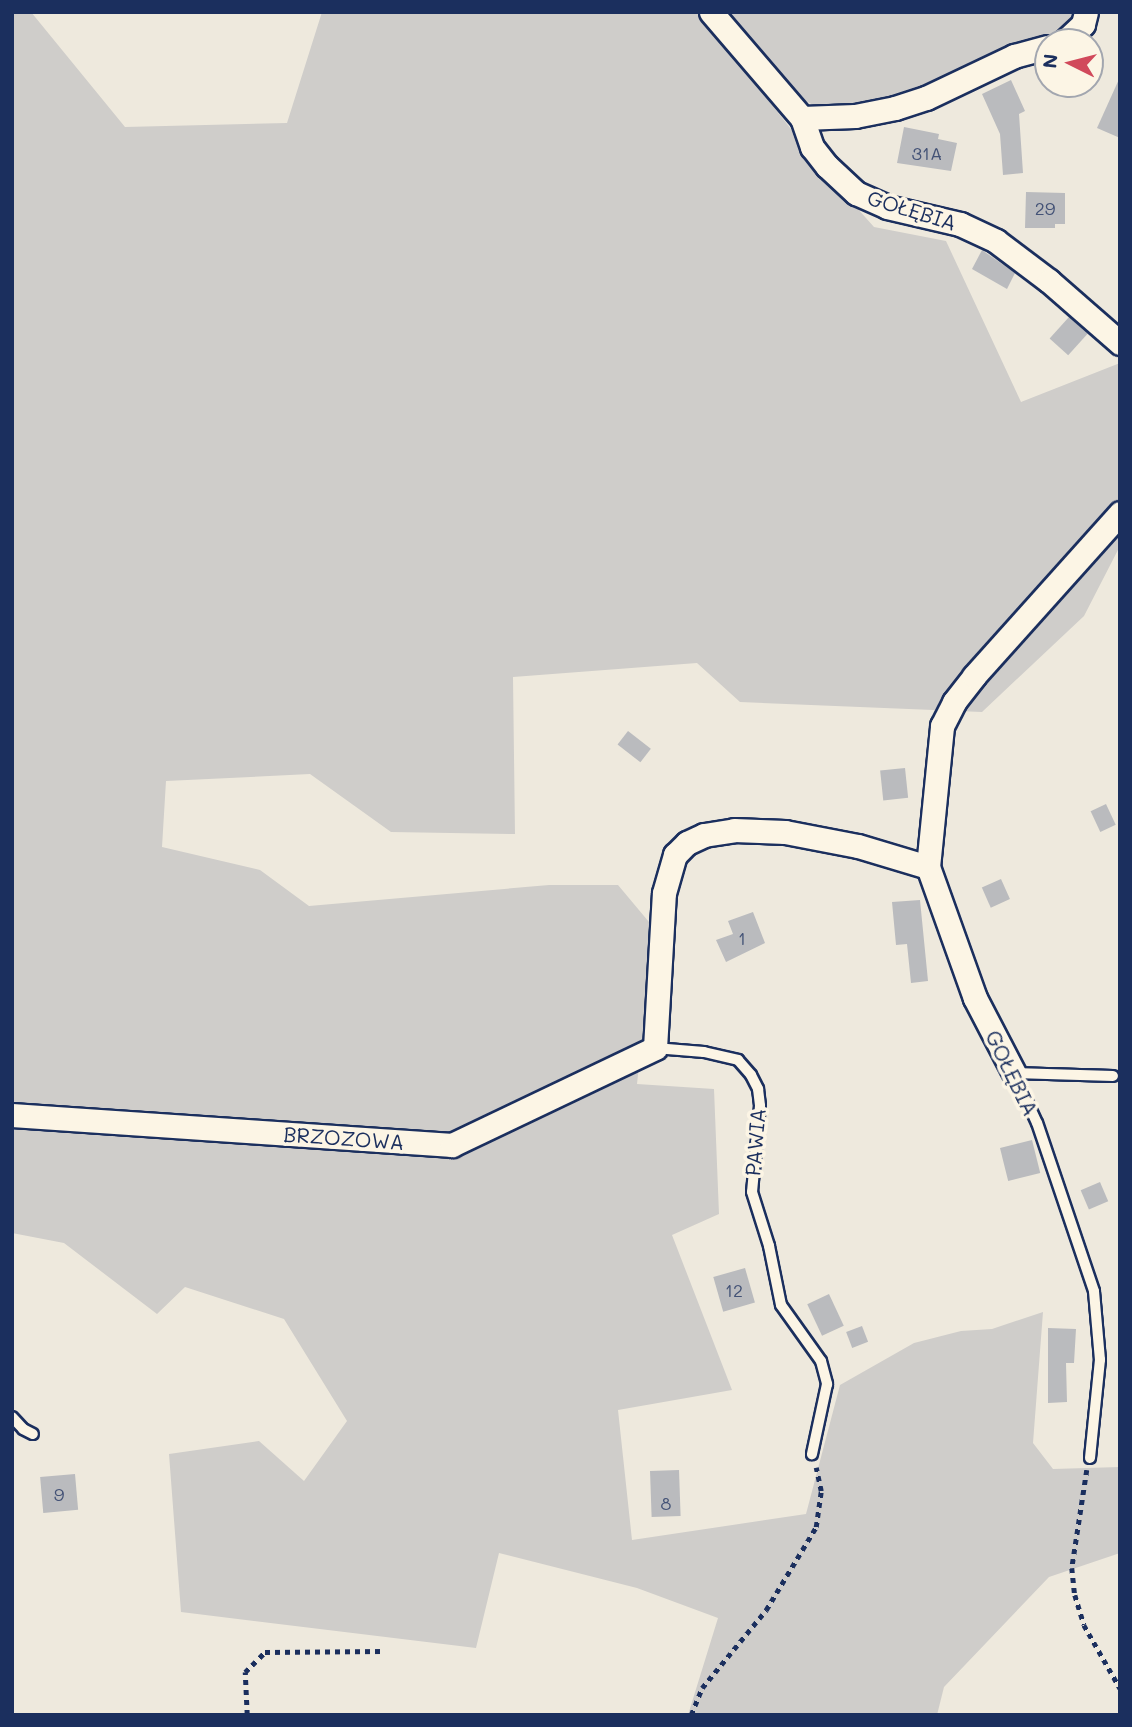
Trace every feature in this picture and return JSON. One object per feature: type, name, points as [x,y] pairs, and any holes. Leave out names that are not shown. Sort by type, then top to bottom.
[{"type":"street","name":"GOŁĘBIA","points":[[711,12],[802,118],[812,147],[827,166],[856,193],[887,207],[960,224],[996,240],[1120,343]]},
{"type":"street","points":[[1079,28],[1083,24],[1086,12]]},
{"type":"street","points":[[802,118],[872,114],[895,108],[926,98],[1014,56],[1034,51]]},
{"type":"street","name":"GOŁĘBIA","points":[[1014,1073],[975,998],[928,867],[932,846],[937,753],[942,726],[954,702],[974,676],[1120,513]]},
{"type":"street","points":[[655,1048],[664,893],[675,855],[687,843],[704,835],[734,830],[785,832],[858,846],[928,867]]},
{"type":"street","name":"BRZOZOWA","points":[[12,1115],[452,1146],[655,1048]]},
{"type":"lane","name":"PAWIA","points":[[655,1048],[704,1052],[738,1060],[751,1075],[758,1090],[760,1106],[752,1192],[769,1246],[781,1305],[821,1361],[827,1384],[812,1454]]},
{"type":"lane","points":[[1014,1073],[1113,1076]]},
{"type":"lane","name":"GOŁĘBIA","points":[[1014,1073],[1037,1123],[1094,1291],[1100,1360],[1090,1458]]},
{"type":"lane","points":[[12,1417],[23,1429],[33,1434]]},
{"type":"path","points":[[691,1715],[702,1688],[766,1610],[816,1527],[821,1490],[812,1454]]},
{"type":"path","points":[[1090,1458],[1072,1568],[1075,1595],[1093,1643],[1120,1688]]},
{"type":"path","points":[[247,1715],[245,1672],[265,1652],[385,1651]]},
{"type":"shaded area","points":[[12,12],[31,12],[125,127],[287,123],[322,12],[699,12],[824,171],[874,227],[946,241],[1021,402],[1120,363],[1120,546],[1084,616],[982,712],[740,702],[697,663],[513,677],[515,834],[391,832],[310,774],[166,781],[162,847],[260,870],[309,906],[549,885],[618,885],[654,928],[637,1084],[714,1089],[719,1214],[672,1235],[732,1390],[618,1410],[632,1540],[806,1514],[840,1385],[914,1343],[961,1331],[992,1329],[1043,1312],[1033,1443],[1053,1469],[1120,1467],[1120,1553],[1049,1577],[944,1687],[937,1715],[688,1715],[718,1618],[637,1588],[499,1553],[476,1648],[181,1612],[169,1454],[259,1441],[304,1481],[347,1421],[284,1319],[185,1287],[157,1314],[64,1243],[12,1233]]},
{"type":"shaded area","points":[[726,12],[1077,12],[1068,28],[1034,28],[1034,42],[907,97],[858,110],[815,106],[802,99]]},
{"type":"building","points":[[1120,77],[1120,138],[1097,128]]},
{"type":"building","points":[[1011,80],[1025,111],[1019,114],[1023,173],[1003,175],[1000,134],[982,94]]},
{"type":"building","points":[[904,127],[939,134],[938,139],[957,143],[951,171],[897,163]]},
{"type":"building","points":[[1026,192],[1065,193],[1065,224],[1055,224],[1055,228],[1025,228]]},
{"type":"building","points":[[982,250],[1015,273],[1007,289],[972,269]]},
{"type":"building","points":[[1069,317],[1088,334],[1068,355],[1050,339]]},
{"type":"building","points":[[628,731],[651,749],[640,762],[618,744]]},
{"type":"building","points":[[905,768],[908,798],[883,800],[880,771]]},
{"type":"building","points":[[1106,804],[1116,825],[1100,832],[1091,811]]},
{"type":"building","points":[[1001,879],[1010,899],[991,908],[982,888]]},
{"type":"building","points":[[920,900],[928,981],[911,983],[907,944],[896,945],[892,902]]},
{"type":"building","points":[[753,912],[765,943],[726,962],[716,940],[733,934],[728,921]]},
{"type":"building","points":[[1032,1140],[1040,1173],[1008,1181],[1000,1148]]},
{"type":"building","points":[[1100,1182],[1108,1201],[1089,1210],[1081,1190]]},
{"type":"building","points":[[745,1268],[755,1303],[723,1312],[713,1277]]},
{"type":"building","points":[[829,1294],[844,1326],[822,1336],[807,1304]]},
{"type":"building","points":[[862,1326],[868,1342],[852,1348],[846,1332]]},
{"type":"building","points":[[1048,1328],[1076,1329],[1074,1363],[1066,1363],[1067,1402],[1048,1403]]},
{"type":"building","points":[[679,1470],[681,1516],[652,1517],[650,1471]]},
{"type":"building","points":[[75,1474],[78,1510],[43,1513],[40,1477]]}]
